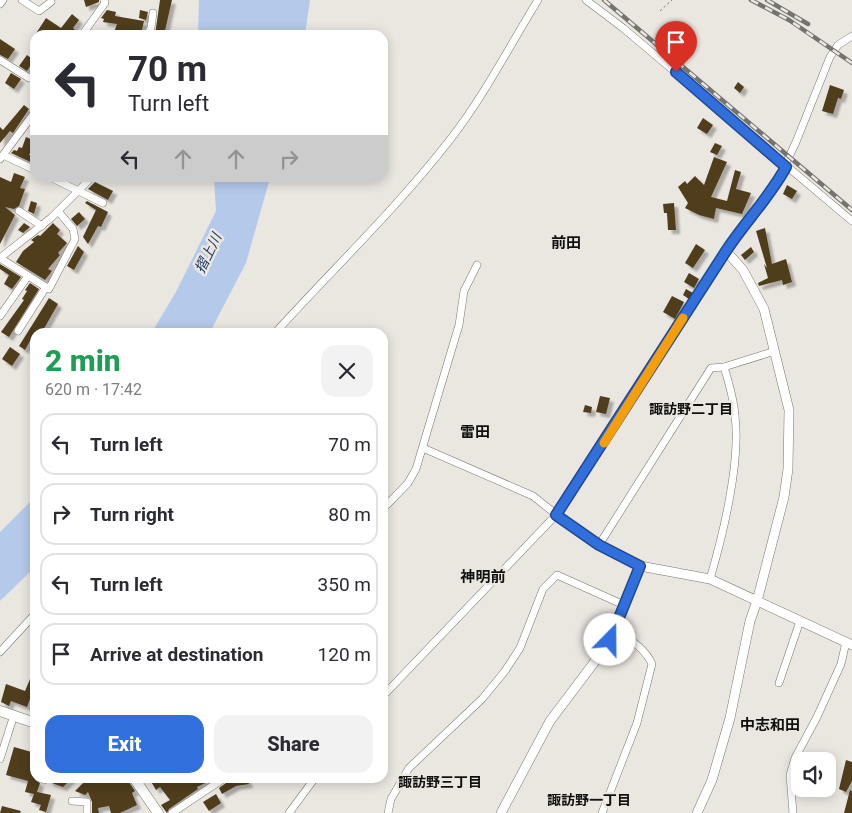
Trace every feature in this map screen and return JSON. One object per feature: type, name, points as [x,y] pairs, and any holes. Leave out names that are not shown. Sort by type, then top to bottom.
[{"type":"main road","points":[[0,711],[30,720]]},
{"type":"main road","points":[[137,783],[158,813]]},
{"type":"street","points":[[0,4],[3,0]]},
{"type":"street","points":[[22,0],[39,11],[51,2]]},
{"type":"street","points":[[86,30],[105,3],[104,0]]},
{"type":"street","points":[[280,328],[356,249],[449,142],[491,78],[538,0]]},
{"type":"street","points":[[586,0],[659,58],[852,221]]},
{"type":"street","points":[[150,30],[153,12]]},
{"type":"street","points":[[388,691],[556,515],[726,251],[743,226],[762,206],[786,167],[830,57],[838,45],[850,39]]},
{"type":"street","points":[[0,60],[30,78]]},
{"type":"street","points":[[30,119],[2,157],[30,168]]},
{"type":"street","points":[[61,182],[103,203]]},
{"type":"street","points":[[58,211],[73,229],[75,239],[49,289],[0,258],[42,226],[87,182]]},
{"type":"street","points":[[19,211],[42,226]]},
{"type":"street","points":[[697,813],[712,780],[730,718],[750,621],[757,601],[784,496],[788,469],[789,410],[764,309],[743,270],[726,251]]},
{"type":"street","points":[[388,504],[408,483],[423,448],[459,325],[464,291],[477,265]]},
{"type":"street","points":[[0,316],[28,276]]},
{"type":"street","points":[[18,330],[46,287]]},
{"type":"street","points":[[599,545],[710,368],[724,367],[775,351]]},
{"type":"street","points":[[710,579],[720,544],[736,446],[736,416],[724,367]]},
{"type":"street","points":[[423,448],[533,496],[556,515],[599,545],[640,566],[710,579],[849,644],[817,717],[795,758],[790,775],[793,813]]},
{"type":"street","points":[[501,813],[550,721],[610,640],[640,566]]},
{"type":"street","points":[[388,813],[395,791],[410,768],[482,699],[505,671],[520,648],[543,589],[557,575],[624,605]]},
{"type":"street","points":[[0,652],[30,619]]},
{"type":"street","points":[[779,683],[800,621]]},
{"type":"street","points":[[602,813],[637,723],[652,664],[649,657],[638,645],[615,629]]},
{"type":"street","points":[[0,759],[14,715]]},
{"type":"street","points":[[172,813],[217,783]]},
{"type":"street","points":[[289,813],[311,783]]},
{"type":"street","points":[[72,801],[87,802],[87,813]]},
{"type":"path","points":[[660,11],[672,0]]},
{"type":"water","points":[[199,0],[310,0],[306,30],[198,30]]},
{"type":"water","name":"摺上川","points":[[214,182],[269,182],[246,263],[212,328],[154,328],[176,292],[216,211]]},
{"type":"water","points":[[30,502],[30,572],[0,601],[0,532]]},
{"type":"building","points":[[84,0],[99,0],[99,2],[86,7]]},
{"type":"building","points":[[160,0],[172,0],[165,30],[156,30]]},
{"type":"building","points":[[107,10],[116,12],[115,16],[144,21],[142,30],[115,30],[117,24],[103,22],[104,19],[101,18]]},
{"type":"building","points":[[140,10],[148,12],[146,20],[139,18]]},
{"type":"building","points":[[72,14],[79,20],[73,28],[75,30],[38,30],[46,18],[61,28]]},
{"type":"building","points":[[0,39],[15,49],[8,59],[0,55]]},
{"type":"building","points":[[27,55],[30,57],[30,66],[27,71],[19,66]]},
{"type":"building","points":[[11,73],[21,79],[14,89],[5,83]]},
{"type":"building","points":[[738,82],[744,87],[740,93],[734,88]]},
{"type":"building","points":[[830,85],[844,90],[841,99],[838,98],[833,114],[822,111]]},
{"type":"building","points":[[24,105],[29,109],[13,133],[10,131],[0,143],[0,127],[3,130]]},
{"type":"building","points":[[703,118],[713,125],[707,134],[697,128]]},
{"type":"building","points":[[26,137],[30,139],[30,162],[11,153],[14,150],[17,151],[19,147],[22,148]]},
{"type":"building","points":[[715,143],[722,146],[717,155],[710,152]]},
{"type":"building","points":[[714,157],[727,162],[711,197],[727,201],[735,170],[741,172],[736,189],[751,193],[742,214],[716,208],[714,219],[699,215],[685,208],[688,203],[678,187],[685,181],[687,184],[695,176],[704,185]]},
{"type":"building","points":[[14,173],[25,177],[20,188],[25,189],[19,206],[14,209],[5,207],[15,215],[0,244],[0,177],[11,182]]},
{"type":"building","points":[[95,182],[113,191],[108,200],[88,189]]},
{"type":"building","points":[[787,185],[797,191],[792,199],[783,194]]},
{"type":"building","points":[[31,201],[37,203],[34,214],[28,211]]},
{"type":"building","points":[[87,201],[108,212],[101,227],[98,226],[88,244],[83,237],[96,210],[85,203]]},
{"type":"building","points":[[674,203],[676,230],[668,230],[667,213],[664,213],[663,204]]},
{"type":"building","points":[[79,212],[85,219],[77,226],[71,219]]},
{"type":"building","points":[[24,223],[30,227],[23,233],[18,230]]},
{"type":"building","points":[[53,223],[60,230],[57,234],[67,243],[48,269],[52,271],[45,280],[16,262],[23,251],[34,242],[31,240],[38,235],[40,236]]},
{"type":"building","points":[[765,228],[772,264],[786,259],[792,282],[783,285],[782,280],[759,286],[758,283],[768,278],[764,264],[767,268],[756,231]]},
{"type":"building","points":[[696,244],[705,250],[693,268],[685,263]]},
{"type":"building","points":[[78,246],[84,252],[74,270],[67,266]]},
{"type":"building","points":[[751,247],[754,252],[745,260],[741,255]]},
{"type":"building","points":[[0,264],[21,277],[12,289],[4,284],[9,275],[0,269]]},
{"type":"building","points":[[689,273],[699,279],[694,288],[684,282]]},
{"type":"building","points":[[30,283],[39,289],[9,337],[1,332],[24,300],[22,299],[27,291],[25,290]]},
{"type":"building","points":[[686,289],[693,293],[689,299],[683,295]]},
{"type":"building","points":[[672,296],[684,302],[675,319],[663,312]]},
{"type":"building","points":[[49,298],[58,304],[44,328],[30,328]]},
{"type":"building","points":[[30,328],[30,341],[25,350],[19,346]]},
{"type":"building","points":[[10,347],[20,354],[12,366],[2,359]]},
{"type":"building","points":[[600,396],[610,398],[606,414],[596,412]]},
{"type":"building","points":[[585,405],[592,407],[591,413],[583,412]]},
{"type":"building","points":[[30,679],[30,699],[27,707],[11,701],[9,706],[1,702],[6,684],[25,691]]},
{"type":"building","points":[[14,747],[30,752],[30,783],[40,783],[37,792],[51,795],[46,812],[39,810],[41,805],[31,802],[34,794],[25,792],[28,781],[6,775]]},
{"type":"building","points":[[846,760],[852,762],[852,781],[846,792],[839,789]]},
{"type":"building","points":[[52,783],[67,783],[63,787]]},
{"type":"building","points":[[83,783],[129,783],[135,791],[132,793],[137,805],[120,813],[111,813],[109,806],[98,808],[99,813],[92,813],[92,802],[88,792],[85,795],[75,791]]},
{"type":"building","points":[[152,783],[205,783],[197,787],[198,789],[169,809],[167,813],[161,805],[170,800],[160,787],[156,790]]},
{"type":"building","points":[[226,783],[249,784],[236,786],[222,794],[219,788]]},
{"type":"building","points":[[850,790],[852,791],[852,813],[844,813]]},
{"type":"building","points":[[216,794],[221,803],[209,811],[203,802]]},
{"type":"building","points":[[2,806],[21,811],[20,813],[0,813]]},
{"type":"railway","points":[[604,0],[852,210]]},
{"type":"railway","points":[[751,0],[789,20],[852,63]]},
{"type":"railway","points":[[767,0],[808,24]]},
{"type":"slow traffic","points":[[604,443],[683,318]]},
{"type":"district","name":"前田","points":[[566,243]]},
{"type":"district","name":"諏訪野二丁目","points":[[691,409]]},
{"type":"district","name":"雷田","points":[[475,432]]},
{"type":"district","name":"神明前","points":[[483,577]]},
{"type":"district","name":"中志和田","points":[[770,725]]},
{"type":"district","name":"諏訪野三丁目","points":[[440,782]]},
{"type":"district","name":"諏訪野一丁目","points":[[589,800]]},
{"type":"route","points":[[610,640],[640,566],[599,545],[556,515],[581,479],[726,251],[743,226],[762,206],[786,167],[676,72]]}]
